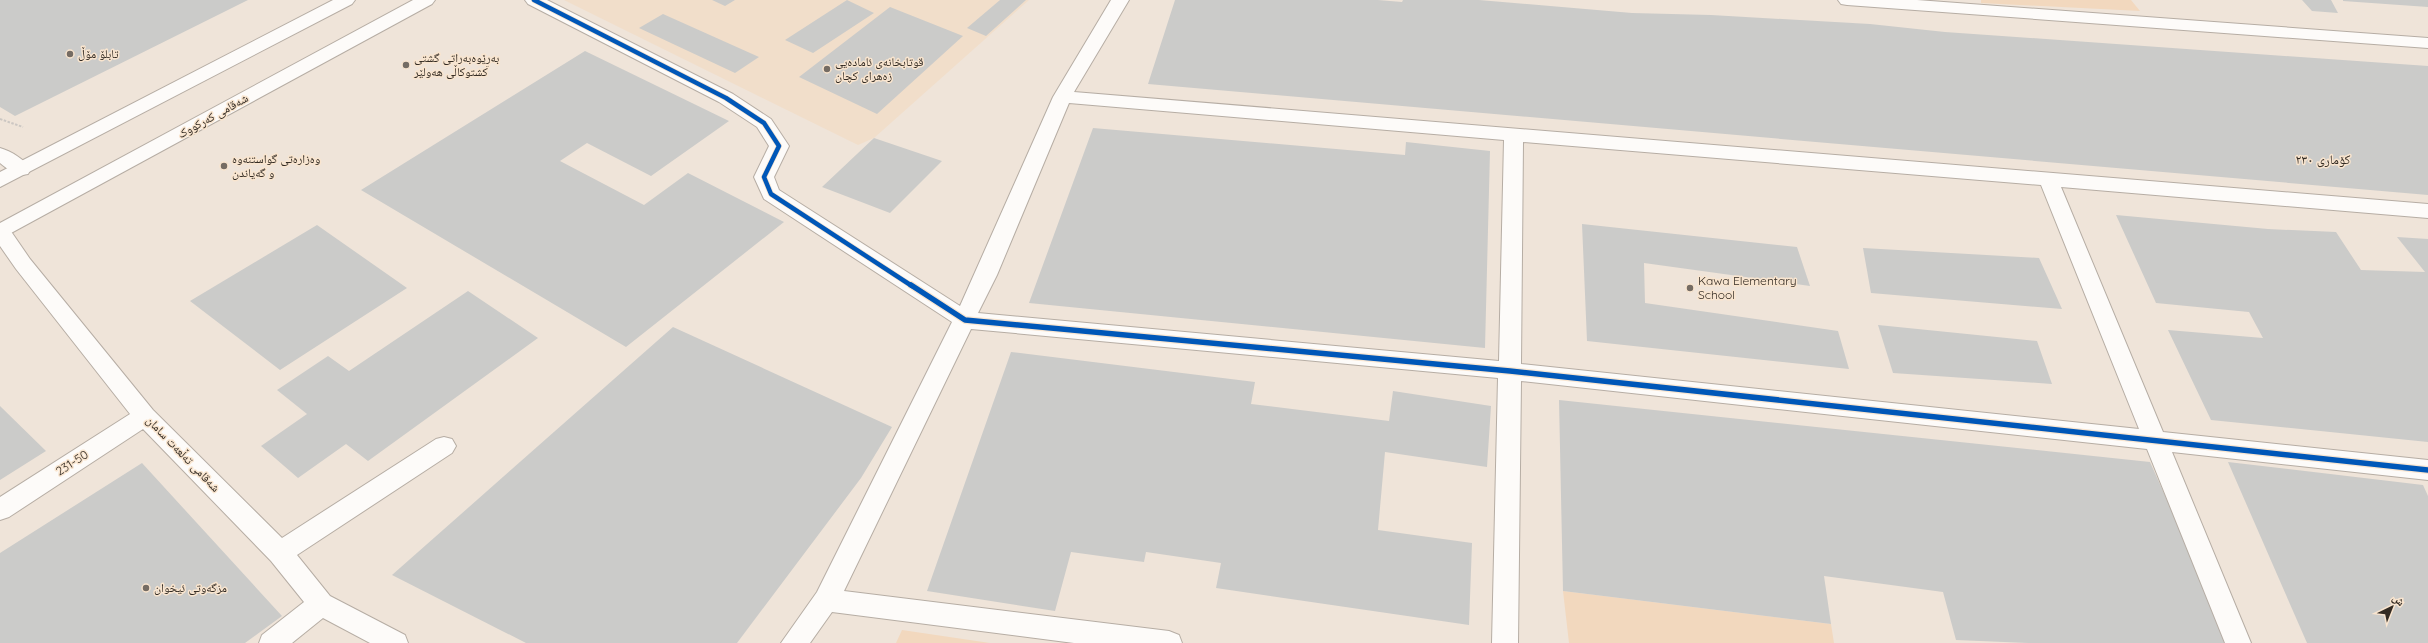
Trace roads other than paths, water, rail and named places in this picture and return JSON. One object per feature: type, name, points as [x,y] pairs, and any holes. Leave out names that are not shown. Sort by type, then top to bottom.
[{"type":"main road","points":[[0,180],[346,0]]},
{"type":"main road","name":"شەقامی کەرکووک","points":[[0,232],[426,0]]},
{"type":"main road","points":[[534,0],[726,98],[764,123],[779,146],[764,177],[770,194],[965,320],[1510,371],[2428,470]]},
{"type":"main road","points":[[794,643],[826,600],[965,320],[1062,97],[1120,0]]},
{"type":"main road","points":[[1847,0],[1952,4],[2428,43]]},
{"type":"main road","points":[[1062,97],[2428,210]]},
{"type":"main road","points":[[1505,643],[1514,134]]},
{"type":"main road","points":[[0,154],[21,169]]},
{"type":"main road","points":[[2048,179],[2238,643]]},
{"type":"main road","name":"شەقامی تەڵعەت سامان","points":[[0,232],[23,264],[145,416],[280,553],[321,604],[395,643]]},
{"type":"main road","name":"231-50","points":[[0,510],[145,416]]},
{"type":"main road","points":[[280,553],[444,446]]},
{"type":"main road","points":[[826,600],[1169,643]]},
{"type":"main road","points":[[272,643],[321,604]]},
{"type":"place","name":"تابلۆ مۆڵ","points":[[70,54]]},
{"type":"place","name":"بەڕێوەبەراتی گشتی کشتوکاڵی هەولێر","points":[[406,65]]},
{"type":"place","name":"قوتابخانەی ئامادەیی زەهرای کچان","points":[[827,69]]},
{"type":"place","name":"وەزارەتی گواستنەوە و گەیاندن","points":[[224,166]]},
{"type":"place","name":"Kawa Elementary School","points":[[1690,288]]},
{"type":"place","name":"مزگەوتی ئیخوان","points":[[146,588]]},
{"type":"district","name":"کۆماری ٢٣٠","points":[[2323,159]]}]
